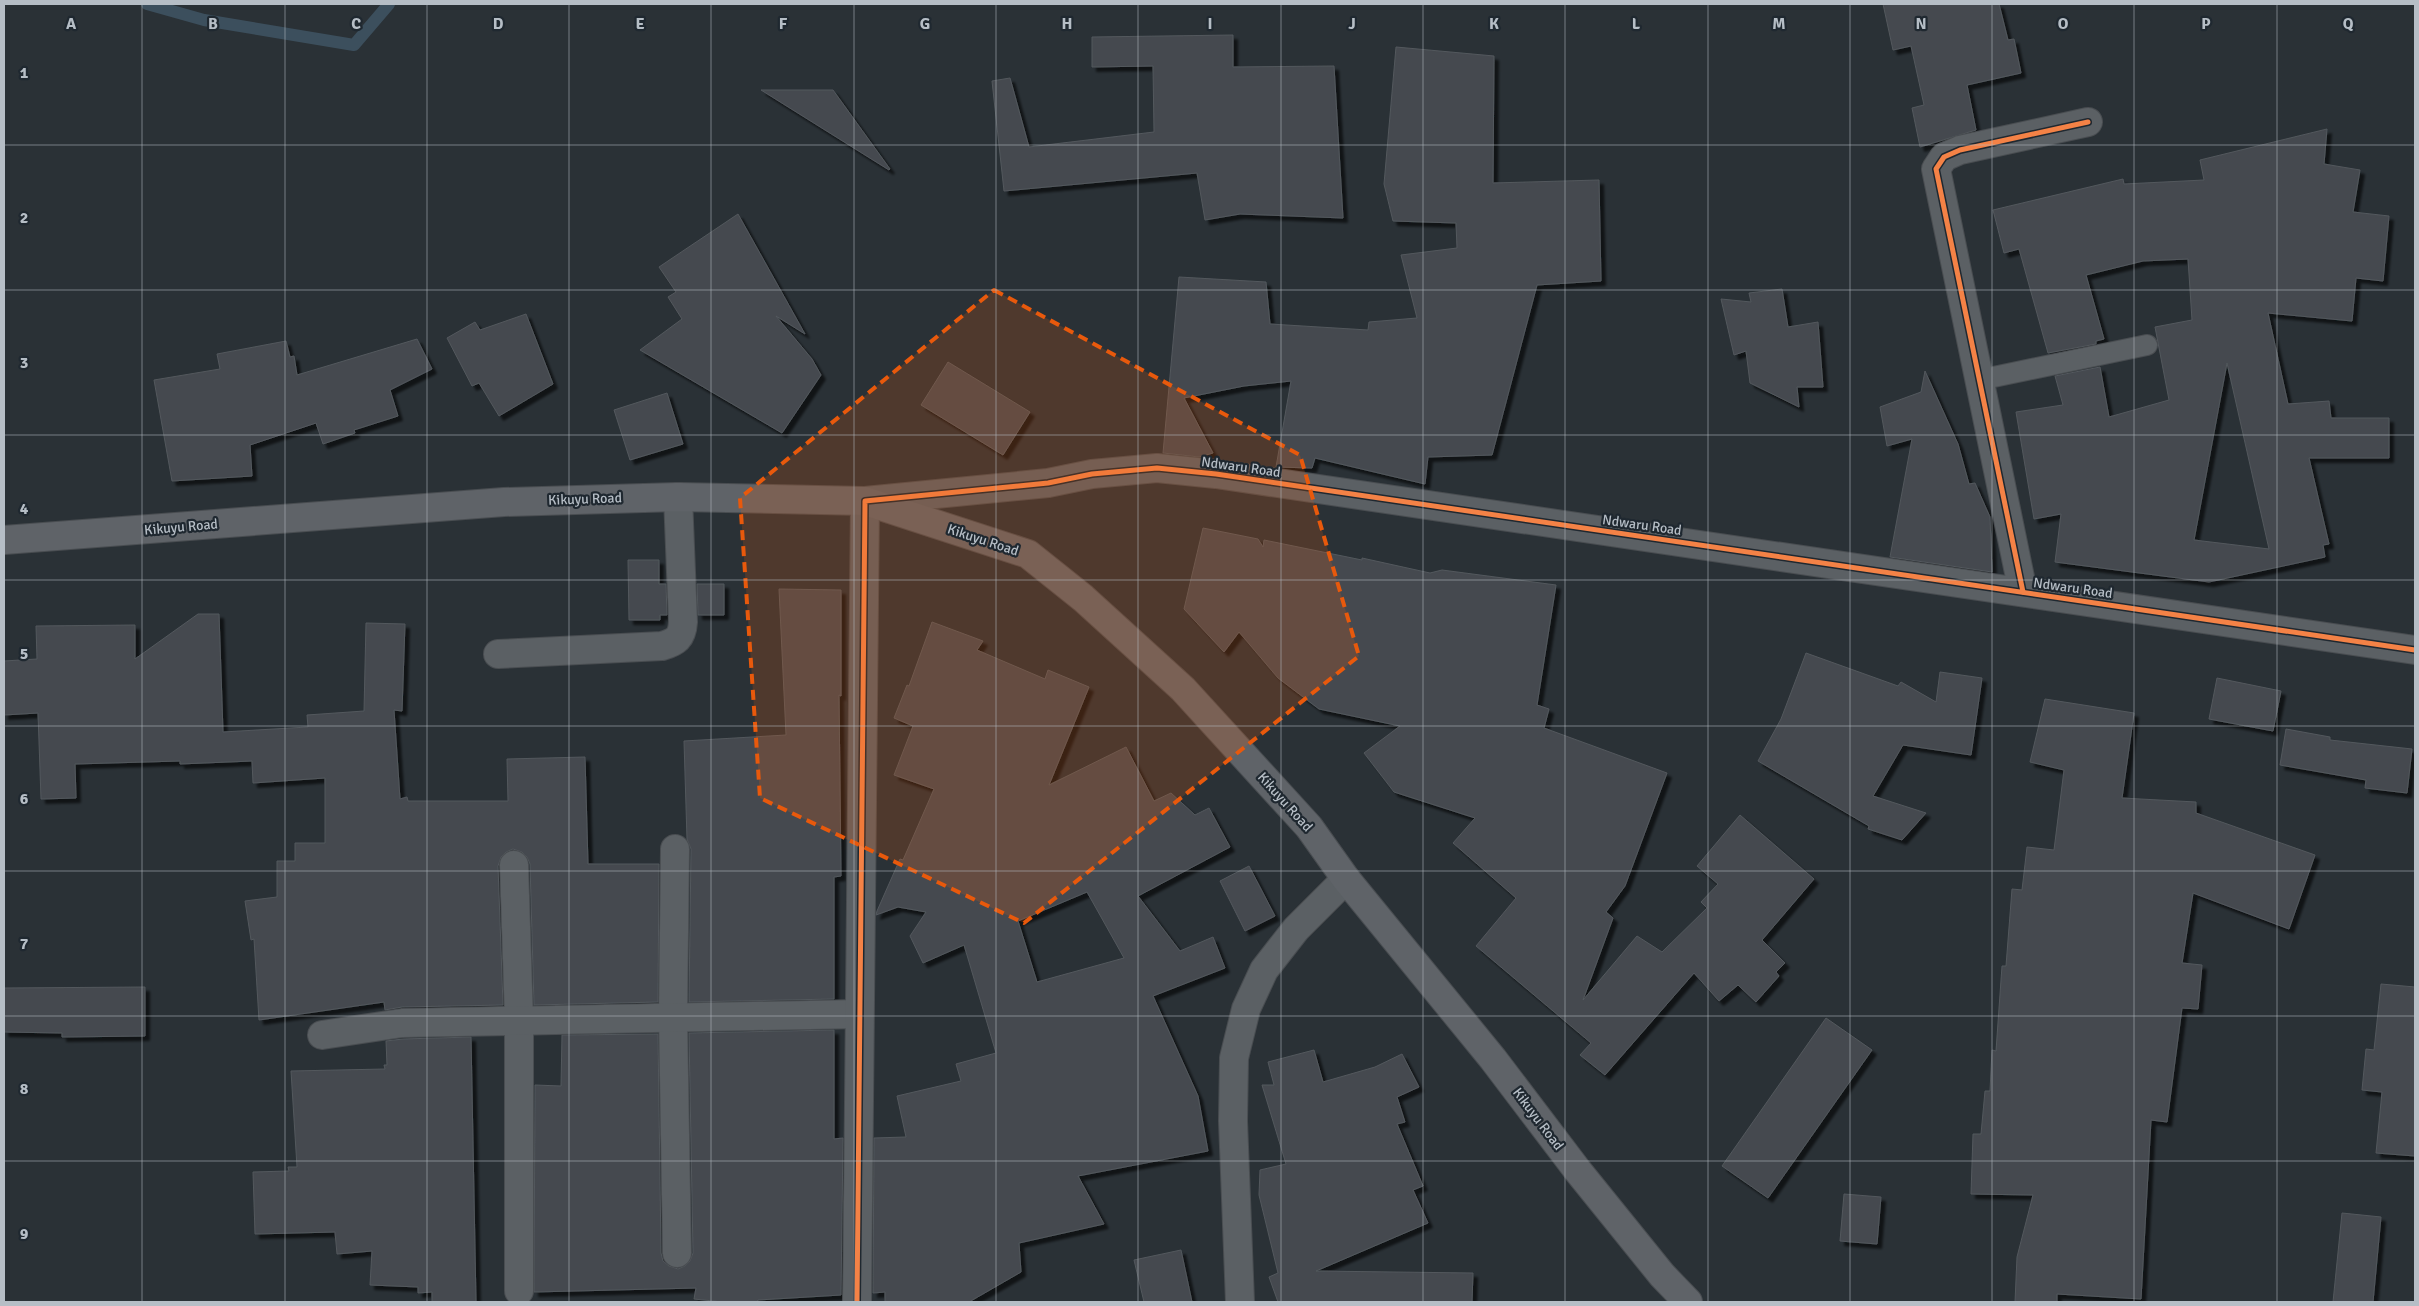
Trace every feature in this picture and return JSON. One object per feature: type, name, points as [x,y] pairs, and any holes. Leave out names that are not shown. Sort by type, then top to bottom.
[{"type":"main road","name":"Kikuyu Road","points":[[4,540],[504,502],[678,497],[865,501],[1028,554],[1083,598],[1183,689],[1309,827],[1346,879],[1493,1059],[1578,1171],[1656,1268],[1688,1302]]},
{"type":"street","points":[[2023,592],[1936,169],[1944,157],[1960,150],[2088,122]]},
{"type":"street","name":"Ndwaru Road","points":[[865,501],[1048,483],[1092,474],[1157,468],[1225,476],[2415,650]]},
{"type":"street","points":[[498,654],[662,646],[680,637],[684,622],[678,497]]},
{"type":"street","points":[[857,1302],[865,501]]},
{"type":"street","points":[[675,849],[673,1016],[677,1253]]},
{"type":"street","points":[[514,865],[519,1020],[519,1291]]},
{"type":"street","points":[[1240,1302],[1233,1121],[1234,1058],[1246,1009],[1264,970],[1296,929],[1346,879]]},
{"type":"street","points":[[322,1035],[402,1023],[673,1016],[860,1014]]},
{"type":"lane","points":[[1980,380],[2147,345]]},
{"type":"highlighted area","points":[[994,290],[1300,455],[1359,656],[1024,923],[760,798],[740,498]]},
{"type":"building","points":[[1883,4],[1999,4],[2008,40],[2014,39],[2021,73],[1967,85],[1976,130],[1920,147],[1912,108],[1924,105],[1911,46],[1893,50]]},
{"type":"building","points":[[1233,35],[1233,67],[1334,66],[1343,218],[1240,214],[1205,220],[1197,173],[1004,191],[992,81],[1010,78],[1029,147],[1154,132],[1153,66],[1092,67],[1092,37]]},
{"type":"building","points":[[1396,47],[1494,56],[1493,183],[1599,180],[1601,281],[1537,285],[1492,455],[1428,457],[1425,484],[1315,458],[1312,468],[1276,467],[1291,381],[1244,386],[1184,398],[1213,453],[1199,457],[1163,453],[1179,277],[1266,282],[1270,324],[1368,330],[1369,322],[1417,318],[1401,255],[1457,248],[1456,223],[1393,221],[1384,184]]},
{"type":"building","points":[[761,90],[833,90],[890,169],[889,170]]},
{"type":"building","points":[[2327,129],[2324,164],[2360,170],[2353,212],[2389,216],[2383,281],[2356,278],[2352,321],[2268,313],[2288,404],[2329,401],[2331,418],[2389,418],[2389,458],[2309,458],[2329,544],[2323,545],[2325,557],[2209,582],[2055,562],[2061,514],[2034,519],[2016,412],[2063,405],[2055,376],[2100,367],[2109,417],[2169,400],[2155,327],[2192,320],[2188,259],[2143,261],[2086,275],[2104,339],[2096,341],[2096,344],[2048,353],[2019,249],[2004,253],[1993,210],[2123,179],[2124,184],[2204,180],[2200,160]],"holes":[[[2227,363],[2269,549],[2194,540]]]},
{"type":"building","points":[[738,214],[805,334],[776,316],[812,359],[821,375],[782,433],[640,350],[682,319],[668,297],[676,292],[659,267]]},
{"type":"building","points":[[1782,289],[1788,327],[1818,322],[1823,387],[1797,387],[1799,407],[1750,383],[1746,351],[1734,355],[1721,299],[1751,302],[1749,293]]},
{"type":"building","points":[[526,314],[553,384],[499,416],[479,383],[472,386],[447,338],[475,322],[480,330]]},
{"type":"building","points":[[417,339],[432,369],[390,390],[398,416],[354,430],[355,433],[323,444],[316,423],[250,445],[252,476],[172,481],[154,380],[220,369],[217,354],[286,341],[290,357],[294,356],[297,375]]},
{"type":"building","points":[[948,362],[1030,412],[1003,455],[921,405]]},
{"type":"building","points":[[1925,371],[1958,444],[1969,484],[1975,483],[1990,517],[1992,572],[1890,557],[1912,439],[1887,446],[1880,407],[1921,392]]},
{"type":"building","points":[[667,393],[683,444],[630,460],[614,410]]},
{"type":"building","points":[[1203,528],[1258,539],[1263,547],[1264,540],[1430,573],[1442,570],[1556,585],[1537,705],[1549,709],[1544,728],[1667,773],[1625,886],[1606,912],[1613,918],[1583,1000],[1637,936],[1662,952],[1707,908],[1701,902],[1718,884],[1697,866],[1740,815],[1814,879],[1762,940],[1785,963],[1776,972],[1779,976],[1756,1002],[1738,985],[1719,1001],[1694,973],[1605,1075],[1580,1055],[1591,1043],[1476,946],[1516,898],[1453,843],[1475,818],[1394,792],[1364,753],[1400,726],[1319,709],[1278,678],[1239,632],[1224,652],[1184,609]]},
{"type":"building","points":[[628,560],[659,560],[659,584],[666,584],[667,615],[660,615],[660,620],[629,620]]},
{"type":"building","points":[[697,584],[724,584],[724,615],[698,615]]},
{"type":"building","points":[[779,589],[841,590],[841,696],[839,695],[841,876],[834,877],[834,999],[689,1002],[691,849],[687,839],[684,741],[786,735]]},
{"type":"building","points":[[198,614],[219,614],[223,732],[308,727],[307,715],[364,711],[366,623],[405,624],[402,711],[394,710],[400,799],[407,797],[408,801],[508,801],[507,759],[585,757],[588,864],[659,864],[658,1002],[534,1005],[530,864],[522,852],[513,849],[501,857],[498,866],[503,1005],[402,1007],[385,1010],[384,1002],[259,1020],[254,939],[251,940],[245,901],[277,897],[277,861],[295,861],[295,843],[325,843],[325,778],[253,783],[252,761],[180,764],[180,761],[75,764],[76,798],[41,799],[38,713],[4,715],[4,661],[37,659],[36,626],[135,625],[135,659]]},
{"type":"building","points":[[932,622],[983,641],[977,650],[1045,679],[1048,670],[1089,687],[1049,785],[1126,747],[1154,801],[1171,793],[1195,815],[1209,808],[1230,847],[1138,896],[1180,951],[1213,937],[1225,968],[1153,996],[1198,1096],[1208,1151],[1078,1176],[1104,1224],[1019,1243],[1021,1272],[969,1302],[885,1302],[885,1292],[873,1293],[874,1138],[906,1137],[897,1096],[961,1081],[956,1064],[996,1053],[964,945],[923,963],[910,936],[926,912],[898,907],[876,915],[900,859],[903,860],[934,789],[894,775],[913,726],[894,718],[907,685],[909,686]],"holes":[[[1087,892],[1124,958],[1037,982],[1018,921]]]},
{"type":"building","points":[[1806,653],[1898,686],[1901,682],[1936,702],[1940,672],[1982,678],[1971,755],[1903,745],[1873,796],[1926,813],[1902,840],[1868,829],[1869,826],[1758,761],[1781,719]]},
{"type":"building","points":[[2217,678],[2281,691],[2273,731],[2209,719]]},
{"type":"building","points":[[2045,699],[2134,713],[2122,798],[2196,802],[2196,813],[2315,855],[2289,929],[2193,893],[2182,963],[2202,965],[2198,1009],[2182,1008],[2167,1122],[2151,1120],[2141,1299],[2057,1294],[2057,1302],[2015,1302],[2017,1257],[2033,1195],[1971,1194],[1973,1134],[1981,1134],[1985,1091],[1990,1091],[1992,1050],[1996,1051],[2002,966],[2006,966],[2012,889],[2022,890],[2027,847],[2054,850],[2064,770],[2030,762]]},
{"type":"building","points":[[2286,729],[2330,737],[2330,740],[2412,749],[2407,793],[2365,788],[2366,780],[2280,765]]},
{"type":"building","points":[[1249,866],[1275,916],[1245,931],[1220,881]]},
{"type":"building","points":[[2381,984],[2415,987],[2415,1156],[2376,1153],[2382,1092],[2362,1090],[2366,1049],[2374,1050]]},
{"type":"building","points":[[145,987],[145,1036],[62,1037],[62,1033],[4,1032],[4,988]]},
{"type":"building","points":[[1826,1018],[1872,1050],[1768,1198],[1722,1166]]},
{"type":"building","points":[[834,1030],[834,1139],[843,1138],[841,1295],[758,1300],[757,1302],[723,1302],[694,1299],[696,1288],[534,1292],[535,1085],[561,1086],[562,1035],[658,1034],[661,1253],[663,1261],[669,1266],[678,1269],[690,1261],[693,1253],[689,1033]]},
{"type":"building","points":[[471,1037],[476,1302],[432,1302],[432,1292],[418,1293],[418,1287],[370,1285],[372,1251],[337,1254],[335,1232],[255,1234],[253,1172],[289,1171],[288,1167],[297,1167],[291,1071],[385,1069],[384,1065],[387,1065],[386,1041]]},
{"type":"building","points":[[1314,1050],[1323,1082],[1375,1067],[1402,1054],[1419,1087],[1397,1097],[1405,1122],[1397,1124],[1423,1186],[1413,1190],[1428,1223],[1316,1271],[1473,1273],[1472,1302],[1278,1302],[1269,1277],[1278,1273],[1259,1195],[1260,1170],[1286,1164],[1262,1085],[1274,1085],[1268,1062]]},
{"type":"building","points":[[1844,1194],[1881,1197],[1877,1244],[1840,1241]]},
{"type":"building","points":[[2342,1213],[2381,1217],[2373,1302],[2333,1302]]},
{"type":"building","points":[[1181,1250],[1192,1302],[1144,1302],[1134,1260]]},
{"type":"waterway","points":[[147,4],[204,20],[354,45],[389,4]]},
{"type":"cycle path","points":[[2023,592],[1936,169],[1944,157],[1960,150],[2088,122]]},
{"type":"cycle path","points":[[857,1302],[865,501],[1048,483],[1092,474],[1157,468],[1216,474],[2415,650]]}]
